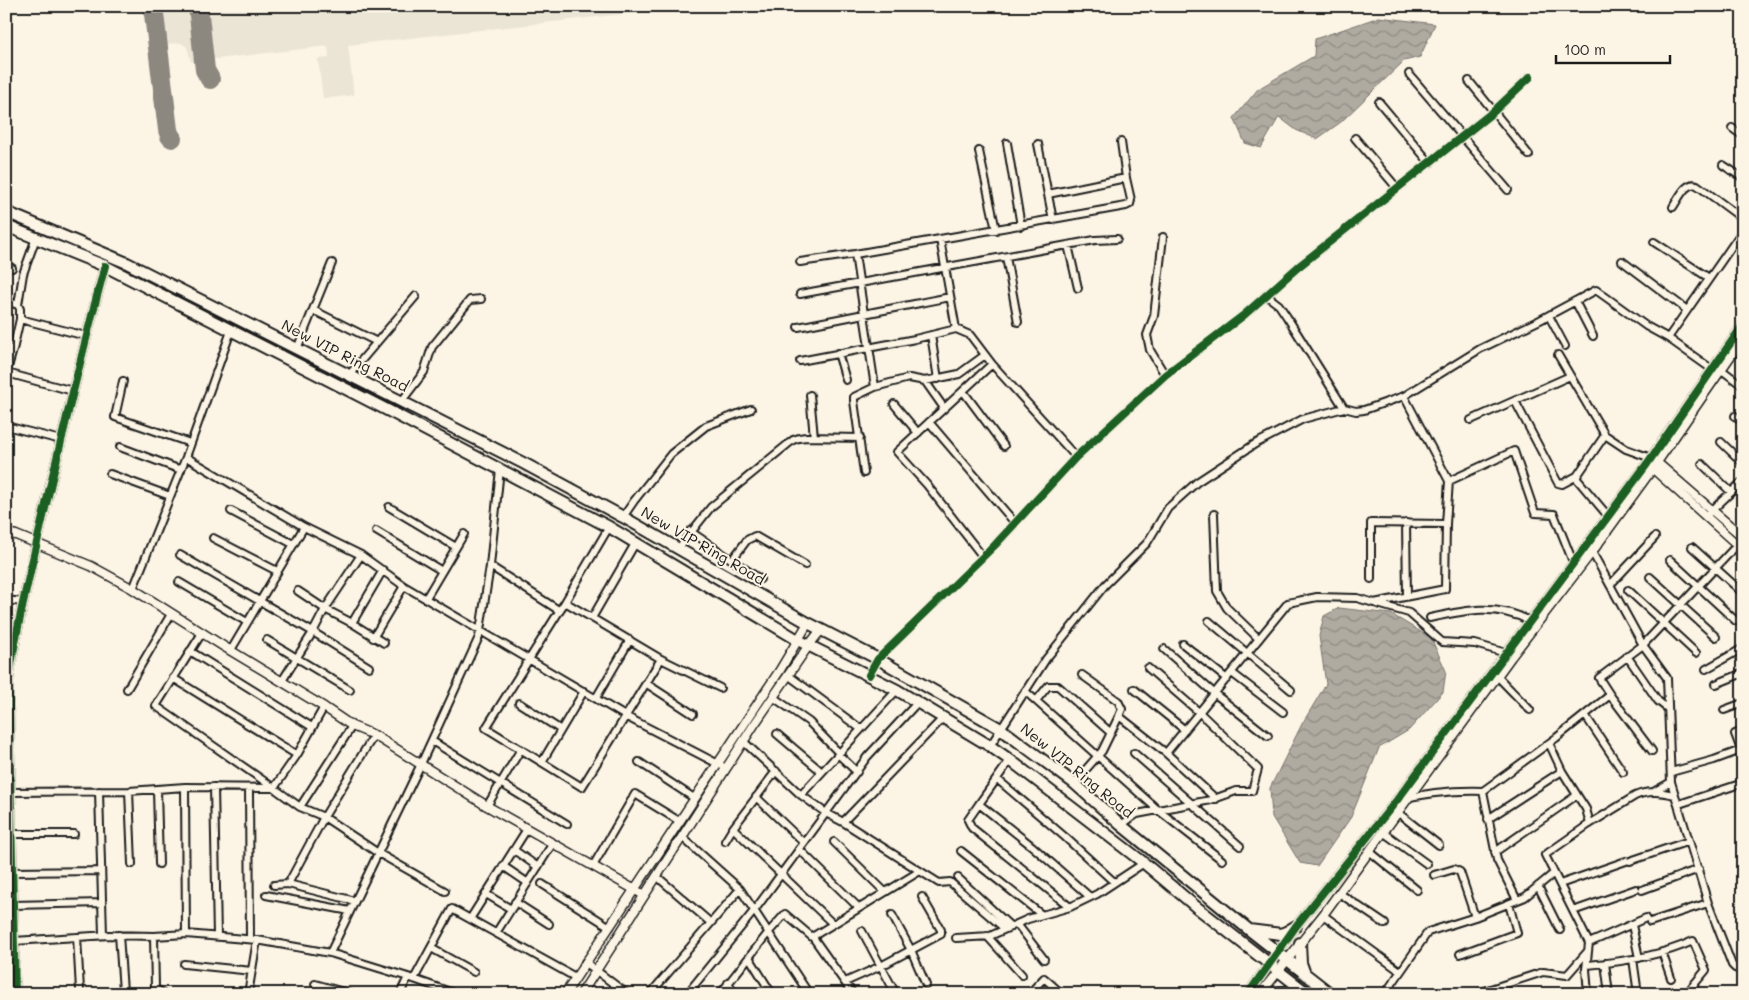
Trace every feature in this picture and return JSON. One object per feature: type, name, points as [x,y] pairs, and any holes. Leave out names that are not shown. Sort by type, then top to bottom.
[{"type":"main road","name":"New VIP Ring Road","points":[[6,212],[127,263],[525,464],[1001,729],[1074,783],[1121,825],[1277,953],[1331,994]]},
{"type":"main road","name":"New VIP Ring Road","points":[[6,226],[105,266],[500,469],[636,542],[798,640],[897,690],[1010,760],[1144,863],[1195,906],[1306,992]]},
{"type":"main road","points":[[221,325],[226,313]]},
{"type":"main road","points":[[1248,929],[1281,934],[1296,926]]},
{"type":"main road","points":[[1300,942],[1301,963],[1305,974]]},
{"type":"main road","points":[[1260,993],[1306,992]]},
{"type":"street","points":[[1409,74],[1508,190]]},
{"type":"street","points":[[869,675],[878,659],[984,557],[1076,457],[1165,375],[1244,315],[1397,188],[1494,112],[1530,77]]},
{"type":"street","points":[[1469,81],[1529,155]]},
{"type":"street","points":[[1379,102],[1430,163]]},
{"type":"street","points":[[1732,128],[1743,136]]},
{"type":"street","points":[[1355,138],[1397,188]]},
{"type":"street","points":[[800,262],[1021,226],[1118,208],[1130,204],[1131,200],[1121,142]]},
{"type":"street","points":[[1007,143],[1021,226]]},
{"type":"street","points":[[1038,144],[1053,220]]},
{"type":"street","points":[[979,150],[996,230]]},
{"type":"street","points":[[1723,165],[1743,178]]},
{"type":"street","points":[[1048,194],[1126,178]]},
{"type":"street","points":[[1673,207],[1688,185],[1693,184],[1743,219]]},
{"type":"street","points":[[1668,338],[1743,230]]},
{"type":"street","points":[[1164,237],[1154,316],[1148,335],[1150,350],[1165,375]]},
{"type":"street","points":[[36,238],[23,274],[18,305],[20,319],[9,349],[6,373],[73,391]]},
{"type":"street","points":[[800,294],[1095,240],[1117,239]]},
{"type":"street","points":[[940,240],[956,329]]},
{"type":"street","points":[[1654,242],[1709,278]]},
{"type":"street","points":[[1068,245],[1078,288]]},
{"type":"street","points":[[855,254],[875,387]]},
{"type":"street","points":[[1006,257],[1018,322]]},
{"type":"street","points":[[1622,261],[1687,310]]},
{"type":"street","points":[[298,349],[332,263]]},
{"type":"street","points":[[15,994],[13,872],[9,846],[12,834],[9,787],[8,668],[86,336],[105,266]]},
{"type":"street","points":[[990,746],[1046,659],[1105,585],[1147,543],[1168,508],[1197,482],[1255,444],[1303,419],[1344,408],[1356,411],[1364,410],[1404,396],[1480,349],[1549,316],[1596,290],[1646,326],[1743,386]]},
{"type":"street","points":[[1266,295],[1279,305],[1344,408]]},
{"type":"street","points":[[349,375],[416,296]]},
{"type":"street","points":[[798,327],[950,297]]},
{"type":"street","points":[[402,402],[424,372],[432,346],[470,300],[481,299]]},
{"type":"street","points":[[6,301],[18,305]]},
{"type":"street","points":[[1575,301],[1593,336]]},
{"type":"street","points":[[313,310],[378,342]]},
{"type":"street","points":[[1549,316],[1565,346]]},
{"type":"street","points":[[20,319],[86,336]]},
{"type":"street","points":[[1260,993],[1274,966],[1277,953],[1296,926],[1592,552],[1743,325]]},
{"type":"street","points":[[800,361],[956,329],[970,335],[992,364],[1076,457]]},
{"type":"street","points":[[133,589],[186,457],[232,330]]},
{"type":"street","points":[[931,335],[938,378]]},
{"type":"street","points":[[1716,368],[1743,338]]},
{"type":"street","points":[[838,353],[846,380]]},
{"type":"street","points":[[864,473],[854,397],[875,387],[909,378],[925,381],[959,374],[985,355]]},
{"type":"street","points":[[1558,355],[1605,435],[1626,449],[1640,454],[1712,510],[1743,538]]},
{"type":"street","points":[[984,557],[897,452],[992,364]]},
{"type":"street","points":[[1471,420],[1570,376]]},
{"type":"street","points":[[123,381],[115,417],[190,443]]},
{"type":"street","points":[[925,381],[944,408]]},
{"type":"street","points":[[963,392],[1004,446]]},
{"type":"street","points":[[810,395],[814,438]]},
{"type":"street","points":[[1372,603],[1445,589],[1449,481],[1404,396]]},
{"type":"street","points":[[1515,401],[1558,482],[1562,484],[1577,476],[1605,435]]},
{"type":"street","points":[[894,404],[918,433]]},
{"type":"street","points":[[623,517],[671,454],[706,426],[751,409]]},
{"type":"street","points":[[1736,416],[1743,423]]},
{"type":"street","points":[[929,422],[1015,523]]},
{"type":"street","points":[[6,426],[61,440]]},
{"type":"street","points":[[678,548],[690,531],[718,500],[793,440],[799,438],[860,438]]},
{"type":"street","points":[[1721,442],[1743,463]]},
{"type":"street","points":[[120,447],[181,470]]},
{"type":"street","points":[[1449,481],[1514,451],[1535,513],[1554,514],[1573,562]]},
{"type":"street","points":[[186,457],[304,527],[361,555],[404,586],[627,717],[726,768]]},
{"type":"street","points":[[1248,994],[1274,966],[1286,960],[1323,915],[1497,676],[1530,621],[1608,516],[1652,463]]},
{"type":"street","points":[[1652,463],[1740,548],[1715,568],[1643,645],[1599,678],[1652,751]]},
{"type":"street","points":[[1702,464],[1731,492]]},
{"type":"street","points":[[330,953],[432,741],[479,637],[490,566],[500,469]]},
{"type":"street","points":[[110,474],[170,496]]},
{"type":"street","points":[[1577,476],[1578,482],[1608,516]]},
{"type":"street","points":[[1706,516],[1743,481]]},
{"type":"street","points":[[389,507],[456,547]]},
{"type":"street","points":[[231,511],[293,544]]},
{"type":"street","points":[[1214,514],[1217,591],[1227,608],[1259,639]]},
{"type":"street","points":[[1371,578],[1371,523],[1446,524]]},
{"type":"street","points":[[1406,523],[1407,596]]},
{"type":"street","points":[[231,650],[304,527]]},
{"type":"street","points":[[609,527],[566,602],[486,728],[582,787],[662,659]]},
{"type":"street","points":[[376,531],[442,571]]},
{"type":"street","points":[[690,531],[760,579]]},
{"type":"street","points":[[6,533],[91,566],[133,589],[324,706],[352,726],[374,736],[487,806],[644,895]]},
{"type":"street","points":[[426,598],[464,534]]},
{"type":"street","points":[[732,560],[747,540],[755,536],[805,565]]},
{"type":"street","points":[[1610,585],[1655,537]]},
{"type":"street","points":[[213,538],[277,571]]},
{"type":"street","points":[[592,618],[636,542]]},
{"type":"street","points":[[1692,547],[1743,593]]},
{"type":"street","points":[[1592,552],[1643,645],[1667,678],[1671,782],[1708,903],[1732,965],[1743,971]]},
{"type":"street","points":[[180,555],[369,667]]},
{"type":"street","points":[[282,681],[324,609],[361,555]]},
{"type":"street","points":[[1670,560],[1697,587],[1736,621]]},
{"type":"street","points":[[490,566],[560,611]]},
{"type":"street","points":[[352,623],[383,570]]},
{"type":"street","points":[[1650,577],[1716,637]]},
{"type":"street","points":[[179,582],[247,622]]},
{"type":"street","points":[[373,638],[404,586]]},
{"type":"street","points":[[1628,590],[1663,624],[1696,652]]},
{"type":"street","points":[[298,591],[324,609],[352,623],[373,638],[384,643]]},
{"type":"street","points":[[1166,753],[1288,603],[1316,597],[1357,598],[1409,613],[1442,642],[1475,644],[1509,655]]},
{"type":"street","points":[[6,600],[23,602]]},
{"type":"street","points":[[566,602],[662,659],[720,688]]},
{"type":"street","points":[[1430,618],[1465,610],[1485,610],[1515,614],[1530,621]]},
{"type":"street","points":[[127,689],[171,614]]},
{"type":"street","points":[[1209,621],[1291,690]]},
{"type":"street","points":[[565,994],[808,623]]},
{"type":"street","points":[[581,994],[726,768],[773,697],[821,630]]},
{"type":"street","points":[[202,633],[156,706],[300,807],[324,817],[378,853],[445,891]]},
{"type":"street","points":[[267,640],[350,690]]},
{"type":"street","points":[[596,698],[630,640]]},
{"type":"street","points":[[1183,644],[1227,679]]},
{"type":"street","points":[[1706,668],[1743,648]]},
{"type":"street","points":[[1164,649],[1215,694],[1268,736]]},
{"type":"street","points":[[190,651],[312,727]]},
{"type":"street","points":[[1627,656],[1658,701],[1668,710]]},
{"type":"street","points":[[1121,825],[1136,814],[1216,799],[1236,791],[1252,791],[1258,769],[1200,713],[1148,668]]},
{"type":"street","points":[[1232,673],[1282,712]]},
{"type":"street","points":[[1716,684],[1743,673]]},
{"type":"street","points":[[1074,783],[1102,751],[1122,709],[1118,701],[1082,675]]},
{"type":"street","points":[[788,676],[861,729]]},
{"type":"street","points":[[1497,676],[1530,710]]},
{"type":"street","points":[[174,678],[297,755]]},
{"type":"street","points":[[647,684],[692,714]]},
{"type":"street","points":[[1036,701],[1048,686],[1058,686],[1111,733]]},
{"type":"street","points":[[1134,689],[1185,730]]},
{"type":"street","points":[[801,795],[897,690]]},
{"type":"street","points":[[542,762],[584,691]]},
{"type":"street","points":[[1025,691],[1158,810],[1222,860]]},
{"type":"street","points":[[1397,800],[1426,793],[1457,790],[1483,791],[1549,743],[1610,695]]},
{"type":"street","points":[[773,697],[809,722],[857,772]]},
{"type":"street","points":[[519,703],[561,730]]},
{"type":"street","points":[[686,994],[754,911],[868,757],[917,703]]},
{"type":"street","points":[[1724,710],[1743,703]]},
{"type":"street","points":[[274,788],[297,755],[324,706]]},
{"type":"street","points":[[1585,715],[1623,772]]},
{"type":"street","points":[[1119,716],[1166,753],[1216,799]]},
{"type":"street","points":[[843,822],[943,718]]},
{"type":"street","points":[[300,807],[352,726]]},
{"type":"street","points":[[1671,772],[1714,760],[1740,750],[1734,734],[1743,731]]},
{"type":"street","points":[[776,734],[822,772]]},
{"type":"street","points":[[288,884],[324,817],[374,736]]},
{"type":"street","points":[[432,741],[567,824]]},
{"type":"street","points":[[744,741],[801,795],[826,813],[939,883],[950,882],[1011,927]]},
{"type":"street","points":[[1549,743],[1562,771],[1586,809],[1590,824]]},
{"type":"street","points":[[487,806],[521,749]]},
{"type":"street","points":[[1134,753],[1240,846]]},
{"type":"street","points":[[1010,760],[968,820],[972,828],[1070,906]]},
{"type":"street","points":[[640,762],[694,798]]},
{"type":"street","points":[[725,841],[776,771]]},
{"type":"street","points":[[1488,819],[1562,771]]},
{"type":"street","points":[[997,779],[1114,882]]},
{"type":"street","points":[[1655,791],[1671,782]]},
{"type":"street","points":[[1679,804],[1743,783]]},
{"type":"street","points":[[9,787],[99,791],[157,790],[185,787],[274,788]]},
{"type":"street","points":[[185,787],[186,934]]},
{"type":"street","points":[[214,787],[217,936]]},
{"type":"street","points":[[248,994],[252,970],[253,939],[249,789]]},
{"type":"street","points":[[157,790],[159,864]]},
{"type":"street","points":[[99,791],[103,935]]},
{"type":"street","points":[[129,791],[132,864]]},
{"type":"street","points":[[1483,791],[1497,860],[1517,900]]},
{"type":"street","points":[[1588,994],[1587,965],[1589,943],[1545,855],[1590,824],[1641,793],[1655,791],[1675,795]]},
{"type":"street","points":[[593,866],[635,794],[679,821]]},
{"type":"street","points":[[1495,852],[1577,795]]},
{"type":"street","points":[[756,797],[804,843]]},
{"type":"street","points":[[979,804],[1032,846],[1090,897]]},
{"type":"street","points":[[1586,809],[1600,818]]},
{"type":"street","points":[[1397,812],[1439,846]]},
{"type":"street","points":[[733,828],[833,924]]},
{"type":"street","points":[[470,919],[527,829]]},
{"type":"street","points":[[1383,832],[1427,864]]},
{"type":"street","points":[[12,834],[74,834]]},
{"type":"street","points":[[682,837],[740,889],[809,994]]},
{"type":"street","points":[[1560,884],[1689,841]]},
{"type":"street","points":[[834,842],[886,892]]},
{"type":"street","points":[[496,932],[553,844]]},
{"type":"street","points":[[800,849],[859,908]]},
{"type":"street","points":[[514,850],[538,867]]},
{"type":"street","points":[[961,850],[1042,915]]},
{"type":"street","points":[[1369,851],[1417,890]]},
{"type":"street","points":[[956,938],[987,936],[1070,906],[1090,897],[1144,863]]},
{"type":"street","points":[[503,866],[528,883]]},
{"type":"street","points":[[1434,875],[1454,869],[1460,872],[1475,917]]},
{"type":"street","points":[[1573,911],[1698,869]]},
{"type":"street","points":[[13,872],[101,871]]},
{"type":"street","points":[[812,936],[920,871]]},
{"type":"street","points":[[1385,994],[1428,932],[1475,917],[1525,897],[1554,873]]},
{"type":"street","points":[[958,878],[1044,959]]},
{"type":"street","points":[[661,880],[711,923]]},
{"type":"street","points":[[274,885],[288,884],[355,901]]},
{"type":"street","points":[[542,884],[610,927]]},
{"type":"street","points":[[1538,886],[1560,930]]},
{"type":"street","points":[[650,994],[740,889]]},
{"type":"street","points":[[1339,893],[1385,924]]},
{"type":"street","points":[[486,894],[511,909]]},
{"type":"street","points":[[266,895],[350,911]]},
{"type":"street","points":[[845,982],[881,966],[941,934],[941,930],[922,897]]},
{"type":"street","points":[[515,902],[549,924]]},
{"type":"street","points":[[13,905],[102,903]]},
{"type":"street","points":[[1589,943],[1632,925],[1708,903]]},
{"type":"street","points":[[1460,954],[1517,933],[1509,904]]},
{"type":"street","points":[[400,994],[431,948],[452,910],[496,932],[575,977]]},
{"type":"street","points":[[720,994],[768,933],[786,914],[812,936],[853,994]]},
{"type":"street","points":[[892,915],[911,950],[926,985]]},
{"type":"street","points":[[1323,915],[1400,971]]},
{"type":"street","points":[[1632,925],[1638,994]]},
{"type":"street","points":[[862,931],[896,994]]},
{"type":"street","points":[[14,941],[103,935],[154,936],[186,934],[253,939],[330,953],[456,994]]},
{"type":"street","points":[[119,935],[123,992]]},
{"type":"street","points":[[154,936],[155,988],[163,994]]},
{"type":"street","points":[[987,936],[1022,974]]},
{"type":"street","points":[[76,937],[80,990]]},
{"type":"street","points":[[1587,965],[1636,958],[1679,948],[1693,941],[1706,970],[1691,988],[1697,994]]},
{"type":"street","points":[[431,948],[474,972]]},
{"type":"street","points":[[1481,992],[1543,972],[1567,975],[1588,952]]},
{"type":"street","points":[[1662,952],[1671,978]]},
{"type":"street","points":[[749,957],[772,994]]},
{"type":"street","points":[[585,962],[627,994]]},
{"type":"street","points":[[1605,963],[1609,994]]},
{"type":"street","points":[[184,964],[252,970]]},
{"type":"street","points":[[1029,994],[1044,978],[1062,994]]},
{"type":"street","points":[[728,983],[735,994]]},
{"type":"street","points":[[315,984],[351,994]]},
{"type":"shaded area","points":[[145,6],[694,6],[348,45],[354,95],[323,99],[318,59],[329,58],[328,46],[191,62],[187,47],[181,43],[151,45]]},
{"type":"water","points":[[1379,17],[1435,24],[1420,57],[1404,61],[1341,122],[1317,139],[1296,130],[1279,117],[1261,148],[1245,143],[1234,118],[1258,89],[1314,56],[1315,39]]},
{"type":"water","points":[[1339,608],[1391,614],[1431,638],[1446,671],[1443,692],[1409,730],[1379,748],[1351,817],[1317,866],[1300,863],[1272,817],[1270,788],[1302,724],[1326,684],[1319,636],[1324,616]]},
{"type":"taxiway","points":[[153,6],[168,130],[172,138]]},
{"type":"taxiway","points":[[198,6],[205,70],[210,79]]},
{"type":"cycle path","points":[[869,675],[878,659],[995,545],[1076,457],[1165,375],[1244,315],[1298,267],[1493,112],[1530,77]]},
{"type":"cycle path","points":[[15,994],[8,683],[33,560],[105,266]]},
{"type":"cycle path","points":[[1248,994],[1296,926],[1397,800],[1647,464],[1743,325]]}]
